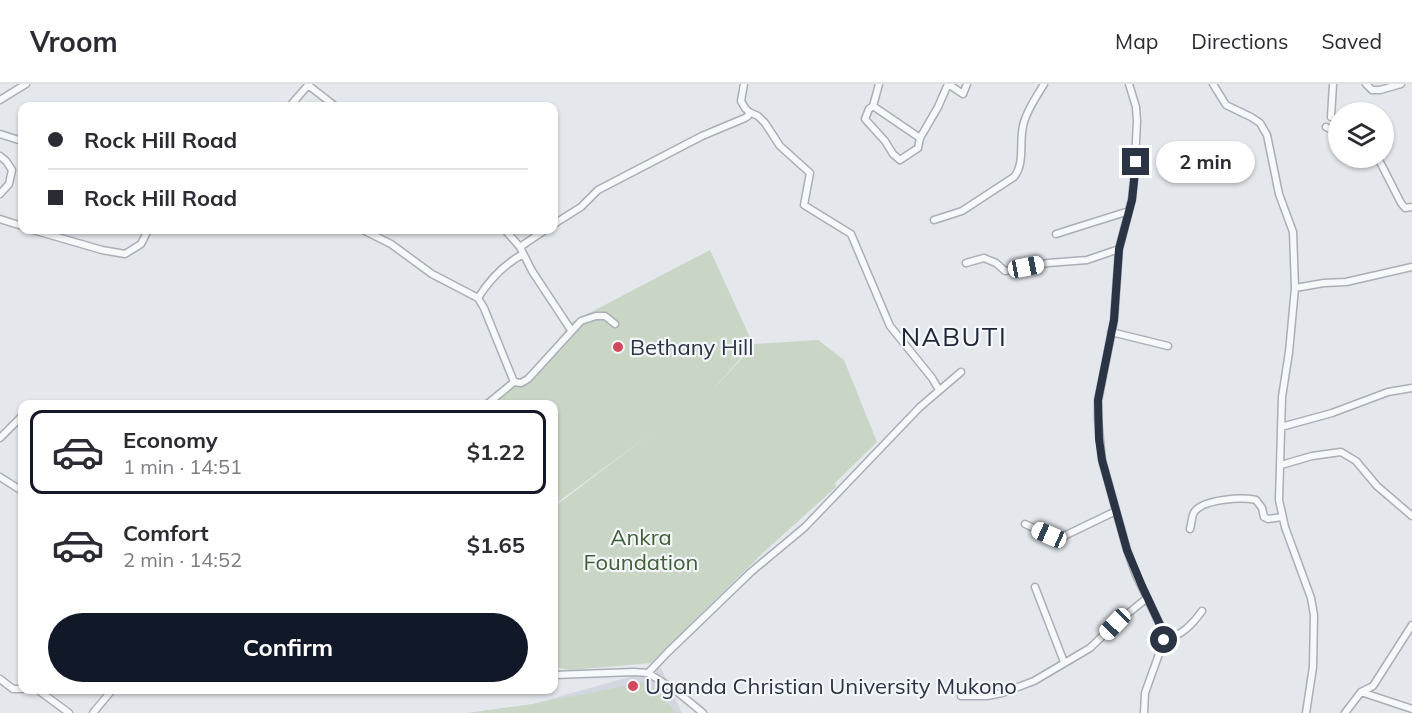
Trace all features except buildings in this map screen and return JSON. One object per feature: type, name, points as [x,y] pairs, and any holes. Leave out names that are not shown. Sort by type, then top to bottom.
[{"type":"street","points":[[0,100],[26,84]]},
{"type":"street","points":[[744,84],[741,101],[749,112],[758,116],[780,146],[810,173],[804,205],[851,234],[890,326],[939,390]]},
{"type":"street","points":[[879,84],[873,106],[869,109],[866,119],[900,160],[918,148],[920,138],[948,84],[963,93],[967,84]]},
{"type":"street","points":[[934,220],[962,211],[1014,177],[1019,171],[1024,122],[1044,84]]},
{"type":"street","points":[[1129,84],[1136,107],[1137,145],[1132,200],[1119,249],[1116,298],[1098,400],[1098,419],[1102,460],[1127,550],[1162,629],[1164,640],[1145,693],[1144,713]]},
{"type":"street","points":[[1212,84],[1227,105],[1260,123],[1266,135],[1279,194],[1293,232],[1295,288],[1282,397],[1279,500],[1282,517],[1311,598],[1314,615],[1313,667],[1306,713]]},
{"type":"street","points":[[1332,102],[1334,84]]},
{"type":"street","points":[[1366,84],[1369,88],[1380,90],[1401,84]]},
{"type":"street","points":[[294,102],[309,85],[330,102]]},
{"type":"street","points":[[873,106],[920,138]]},
{"type":"street","points":[[558,221],[581,207],[598,190],[702,136],[745,118],[749,112]]},
{"type":"street","points":[[0,134],[18,140]]},
{"type":"street","points":[[0,156],[6,160],[12,170],[9,184],[0,194]]},
{"type":"street","points":[[1383,168],[1401,203],[1405,208],[1412,207]]},
{"type":"street","points":[[1056,234],[1129,211]]},
{"type":"street","points":[[0,219],[18,225]]},
{"type":"street","points":[[47,234],[102,250],[125,254],[141,244],[146,234]]},
{"type":"street","points":[[371,234],[391,244],[432,274],[478,298],[514,382]]},
{"type":"street","points":[[509,234],[520,247],[532,271],[571,330]]},
{"type":"street","points":[[520,247],[539,234]]},
{"type":"street","points":[[966,263],[984,258],[996,263],[1005,271],[1048,263],[1087,260],[1119,249]]},
{"type":"street","points":[[478,298],[491,278],[501,268],[523,254]]},
{"type":"street","points":[[1295,288],[1346,282],[1412,267]]},
{"type":"street","points":[[492,400],[514,382],[521,383],[528,380],[581,321],[596,316],[605,316],[615,324]]},
{"type":"street","points":[[1111,332],[1168,346]]},
{"type":"street","points":[[648,674],[751,572],[805,526],[878,450],[939,390],[961,372]]},
{"type":"street","points":[[1281,427],[1332,413],[1388,392],[1412,388]]},
{"type":"street","points":[[0,438],[18,420]]},
{"type":"street","points":[[1281,465],[1312,456],[1341,452],[1356,461],[1377,486],[1412,516]]},
{"type":"street","points":[[0,477],[18,488]]},
{"type":"street","points":[[1190,529],[1195,511],[1200,506],[1214,501],[1250,498],[1259,502],[1264,517],[1268,519],[1282,517]]},
{"type":"street","points":[[1025,524],[1049,535],[1062,537],[1116,511]]},
{"type":"street","points":[[1035,587],[1064,662]]},
{"type":"street","points":[[960,696],[987,696],[1018,688],[1090,648],[1147,598]]},
{"type":"street","points":[[1164,640],[1173,638],[1182,632],[1203,611]]},
{"type":"street","points":[[1345,713],[1361,692],[1372,686],[1412,625]]},
{"type":"street","points":[[558,675],[634,672],[648,674],[675,690],[703,713]]},
{"type":"street","points":[[0,679],[13,689],[18,689]]},
{"type":"street","points":[[1361,692],[1412,709]]},
{"type":"street","points":[[44,694],[69,713]]},
{"type":"street","points":[[93,713],[109,694]]},
{"type":"shaded area","name":"Uganda Christian University Mukono","points":[[661,668],[682,713],[468,713],[533,704]]},
{"type":"green space","name":"Ankra Foundation","points":[[710,250],[753,344],[710,393],[755,344],[818,340],[844,360],[877,442],[835,483],[836,487],[765,551],[651,663],[571,670],[558,668],[558,504],[654,431],[558,502],[558,400],[495,400],[525,380],[572,322]]},
{"type":"green space","name":"Uganda Christian University Mukono","points":[[646,682],[677,713],[468,713],[533,704]]},
{"type":"place","name":"Bethany Hill","points":[[618,347]]},
{"type":"place","name":"Uganda Christian University Mukono","points":[[633,686]]},
{"type":"district","name":"NABUTI","points":[[954,337]]},
{"type":"route","points":[[1136,162],[1132,200],[1122,230],[1119,249],[1114,320],[1098,400],[1099,439],[1102,460],[1127,550],[1162,629],[1164,640]]}]
